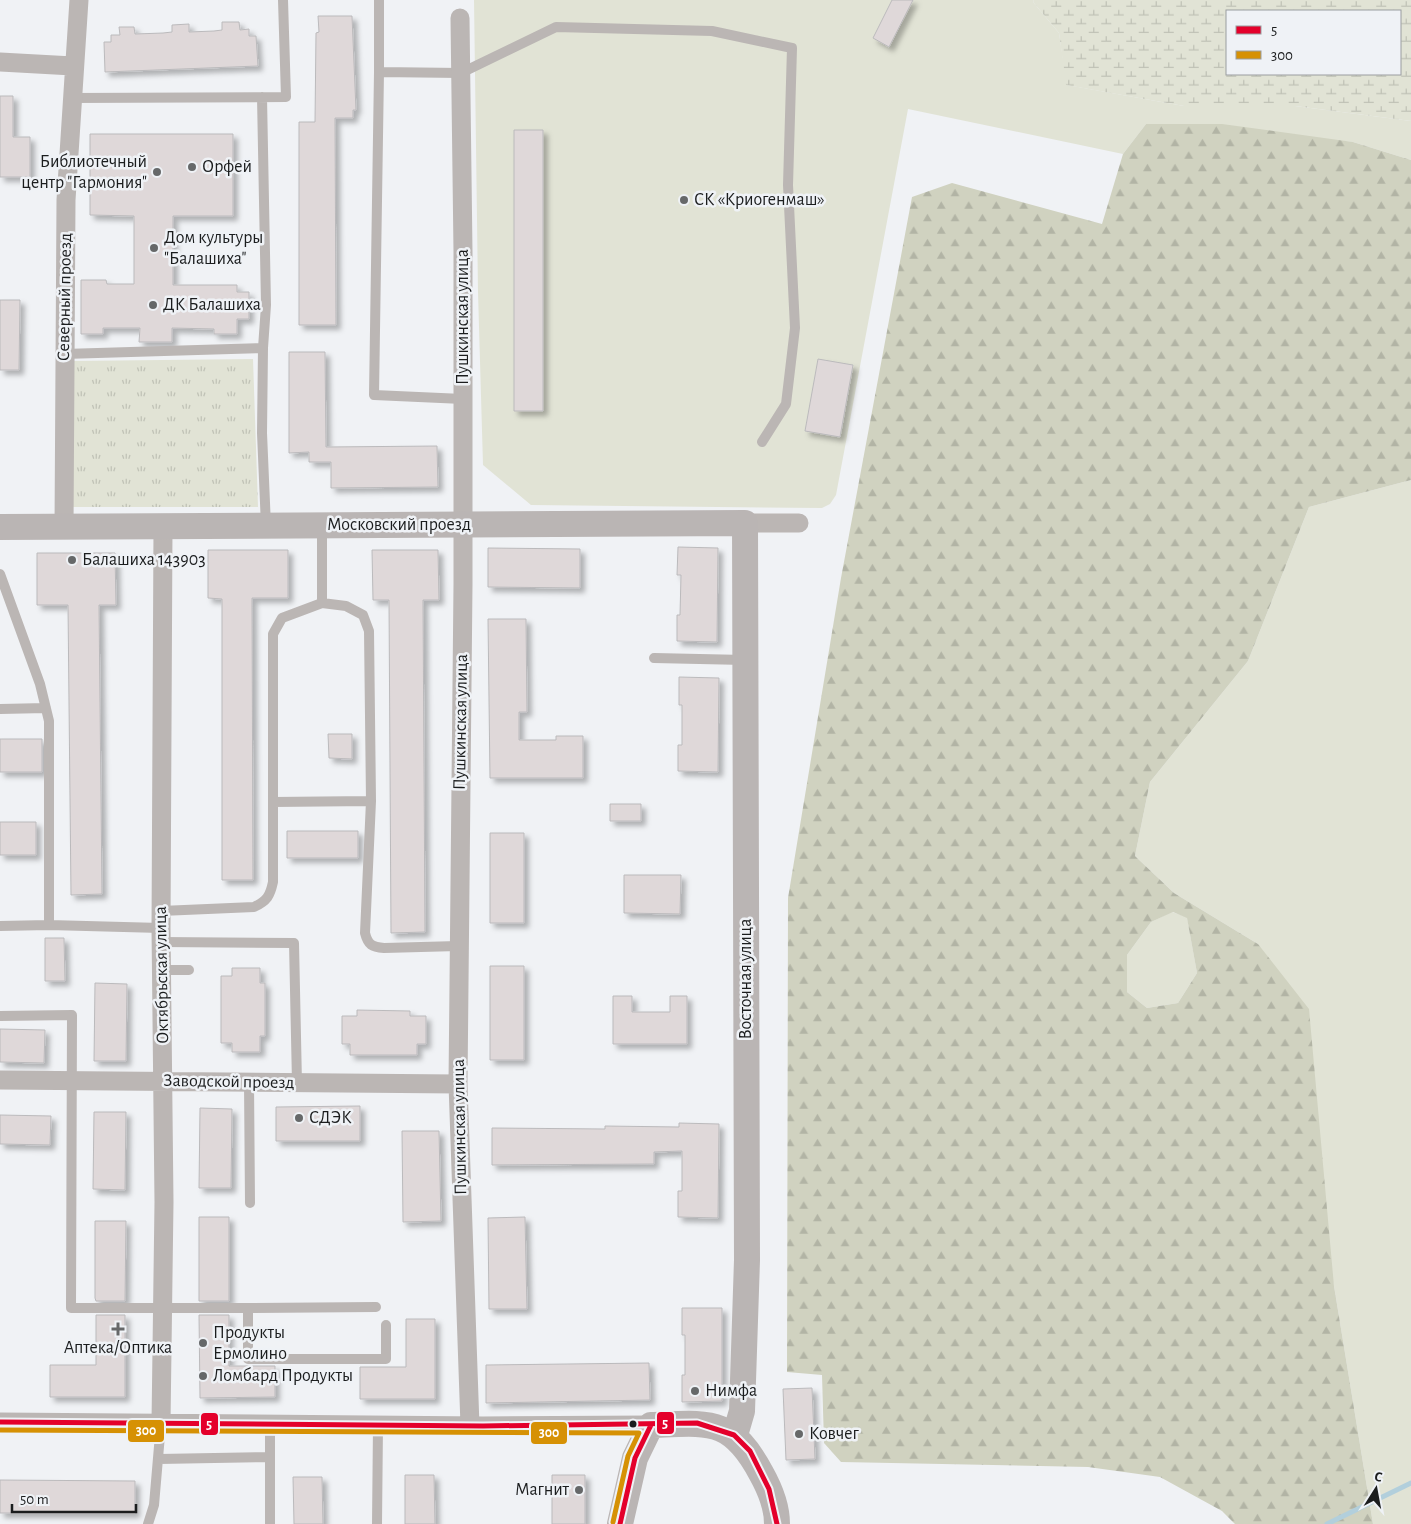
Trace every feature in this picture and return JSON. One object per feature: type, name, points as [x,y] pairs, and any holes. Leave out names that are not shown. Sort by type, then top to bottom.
[{"type":"street","name":"Северный проезд","points":[[64,528],[66,200],[73,66],[79,0]]},
{"type":"street","name":"Пушкинская улица","points":[[460,18],[463,525],[458,1084],[470,1426]]},
{"type":"street","points":[[0,62],[73,66]]},
{"type":"street","name":"Восточная улица","points":[[735,1435],[742,1411],[747,1260],[745,522]]},
{"type":"street","name":"Московский проезд","points":[[0,527],[799,523]]},
{"type":"street","name":"Октябрьская улица","points":[[161,1423],[164,1082],[161,970],[163,527]]},
{"type":"street","name":"Заводской проезд","points":[[0,1080],[458,1084]]},
{"type":"street","points":[[0,1422],[470,1426],[697,1423],[718,1427],[735,1435],[750,1454],[769,1487],[774,1503],[777,1524]]},
{"type":"street","points":[[620,1524],[635,1458],[651,1425]]},
{"type":"lane","points":[[72,98],[286,97],[283,0]]},
{"type":"lane","points":[[380,0],[374,396],[463,399]]},
{"type":"lane","points":[[379,72],[461,73],[556,26],[712,31],[792,48],[788,185],[795,328],[786,404],[762,442]]},
{"type":"lane","points":[[262,97],[266,305],[263,348],[262,434],[266,527]]},
{"type":"lane","points":[[64,354],[263,348]]},
{"type":"lane","points":[[322,526],[322,603]]},
{"type":"lane","points":[[0,574],[40,684],[49,720],[49,925]]},
{"type":"lane","points":[[161,927],[254,907],[266,902],[271,893],[273,882],[273,634],[282,618],[322,603],[346,606],[363,615],[369,631],[371,801],[365,933],[368,942],[373,947],[384,948],[458,946]]},
{"type":"lane","points":[[654,658],[746,660]]},
{"type":"lane","points":[[0,709],[46,708]]},
{"type":"lane","points":[[273,802],[371,801]]},
{"type":"lane","points":[[0,926],[161,927],[294,943],[297,1083]]},
{"type":"lane","points":[[161,970],[189,970]]},
{"type":"lane","points":[[0,1016],[72,1015],[71,1308],[163,1310],[376,1307]]},
{"type":"lane","points":[[249,1083],[250,1202]]},
{"type":"lane","points":[[248,1308],[248,1359],[386,1359],[386,1325]]},
{"type":"lane","points":[[148,1524],[154,1505],[161,1423]]},
{"type":"lane","points":[[270,1424],[270,1524]]},
{"type":"lane","points":[[377,1524],[378,1425]]},
{"type":"lane","points":[[159,1459],[270,1457]]},
{"type":"green space","name":"СК «Криогенмаш»","points":[[474,0],[1034,0],[1033,2],[1059,33],[1067,85],[1184,106],[1295,106],[1411,121],[1411,160],[1353,142],[1146,124],[1123,154],[908,109],[836,495],[830,504],[822,508],[531,505],[483,465],[478,292]]},
{"type":"green space","points":[[1034,0],[1411,0],[1411,121],[1295,106],[1184,106],[1066,85],[1059,33],[1033,2]]},
{"type":"green space","points":[[1146,124],[1222,124],[1353,142],[1411,160],[1411,480],[1309,507],[1248,661],[1150,782],[1135,856],[1174,893],[1258,944],[1309,1009],[1334,1286],[1373,1524],[1235,1524],[1222,1511],[1160,1477],[1088,1467],[841,1462],[824,1443],[822,1375],[787,1372],[788,898],[841,578],[912,197],[952,183],[1102,224],[1123,154]],"holes":[[[1173,912],[1187,918],[1197,973],[1178,1003],[1147,1008],[1127,992],[1127,955],[1151,922]]]},
{"type":"green space","points":[[253,359],[258,507],[72,507],[71,361]]},
{"type":"green space","points":[[1411,480],[1411,1524],[1373,1524],[1334,1286],[1258,944],[1174,893],[1135,856],[1150,782],[1248,661],[1309,507]]},
{"type":"green space","points":[[1172,912],[1187,917],[1197,973],[1178,1003],[1147,1008],[1127,992],[1127,955],[1151,922]]},
{"type":"building","points":[[892,0],[913,0],[889,47],[873,38]]},
{"type":"building","points":[[318,16],[352,16],[356,110],[353,110],[353,118],[335,118],[336,325],[299,325],[299,122],[315,122],[316,33],[319,32]]},
{"type":"building","points":[[222,22],[239,22],[240,30],[249,29],[249,36],[256,36],[258,66],[105,72],[104,42],[111,42],[111,35],[120,35],[119,27],[134,27],[135,34],[172,32],[172,25],[189,24],[189,32],[214,31],[222,30]]},
{"type":"building","points":[[0,96],[13,96],[13,137],[30,137],[30,177],[0,177]]},
{"type":"building","points":[[514,130],[543,130],[543,411],[514,411]]},
{"type":"building","name":"Дом культуры \"Балашиха\"","points":[[90,134],[233,134],[233,216],[173,216],[173,285],[237,285],[237,292],[249,292],[249,319],[237,319],[237,334],[214,334],[214,329],[172,328],[172,342],[139,342],[140,328],[103,328],[103,334],[81,334],[81,280],[106,280],[107,284],[134,284],[134,216],[90,215]]},
{"type":"building","points":[[0,300],[20,300],[19,370],[0,370]]},
{"type":"building","points":[[289,352],[325,352],[326,447],[437,446],[438,487],[331,488],[331,462],[309,462],[309,452],[289,453]]},
{"type":"building","points":[[818,359],[853,365],[840,437],[805,431]]},
{"type":"building","points":[[678,547],[718,548],[717,642],[677,641],[677,615],[680,615],[681,575],[677,575]]},
{"type":"building","points":[[488,548],[580,549],[580,588],[488,587]]},
{"type":"building","points":[[208,550],[288,550],[288,598],[252,598],[253,880],[222,880],[222,599],[208,598]]},
{"type":"building","points":[[372,550],[438,550],[439,600],[423,600],[425,932],[391,933],[389,600],[373,600]]},
{"type":"building","points":[[37,553],[115,553],[116,605],[99,605],[102,894],[71,895],[68,605],[37,605]]},
{"type":"building","points":[[488,619],[526,619],[527,712],[519,712],[519,740],[556,740],[556,736],[583,736],[583,778],[490,778]]},
{"type":"building","points":[[679,677],[719,678],[718,772],[678,771],[678,745],[682,745],[682,705],[679,705]]},
{"type":"building","points":[[328,734],[352,734],[352,759],[329,758]]},
{"type":"building","points":[[0,739],[42,739],[42,772],[0,772]]},
{"type":"building","points":[[610,804],[641,804],[641,821],[610,821]]},
{"type":"building","points":[[0,822],[36,822],[36,855],[0,855]]},
{"type":"building","points":[[287,831],[358,831],[358,858],[287,858]]},
{"type":"building","points":[[490,833],[524,833],[524,923],[490,923]]},
{"type":"building","points":[[624,875],[681,875],[680,914],[624,913]]},
{"type":"building","points":[[45,938],[64,938],[65,981],[45,981]]},
{"type":"building","points":[[490,966],[524,966],[524,1060],[490,1060]]},
{"type":"building","points":[[232,968],[260,968],[260,983],[265,983],[265,1036],[260,1036],[260,1052],[232,1052],[232,1043],[221,1043],[221,976],[232,976]]},
{"type":"building","points":[[95,983],[127,984],[126,1061],[94,1061]]},
{"type":"building","points":[[613,996],[632,996],[632,1012],[670,1012],[670,996],[687,996],[687,1044],[613,1044]]},
{"type":"building","points":[[357,1010],[410,1011],[410,1016],[426,1016],[426,1044],[417,1044],[417,1055],[350,1055],[350,1044],[342,1044],[342,1016],[357,1016]]},
{"type":"building","points":[[0,1029],[45,1030],[44,1063],[0,1062]]},
{"type":"building","points":[[360,1106],[360,1141],[276,1141],[276,1107]]},
{"type":"building","points":[[200,1108],[232,1109],[231,1188],[199,1188]]},
{"type":"building","points":[[94,1112],[126,1112],[125,1190],[93,1189]]},
{"type":"building","points":[[0,1115],[51,1116],[50,1145],[0,1144]]},
{"type":"building","points":[[679,1123],[719,1124],[718,1218],[678,1217],[678,1191],[682,1191],[682,1151],[654,1152],[654,1164],[492,1165],[492,1128],[605,1129],[605,1126],[679,1127]]},
{"type":"building","points":[[402,1131],[439,1131],[441,1221],[403,1222]]},
{"type":"building","points":[[199,1217],[229,1217],[229,1301],[199,1301]]},
{"type":"building","points":[[525,1217],[527,1309],[489,1309],[488,1218]]},
{"type":"building","points":[[95,1221],[126,1221],[125,1301],[96,1301]]},
{"type":"building","points":[[682,1308],[722,1308],[722,1401],[682,1402],[682,1375],[685,1375],[685,1335],[682,1335]]},
{"type":"building","points":[[96,1315],[125,1315],[125,1397],[50,1397],[50,1365],[96,1365]]},
{"type":"building","points":[[199,1315],[229,1315],[229,1366],[275,1366],[275,1397],[200,1398]]},
{"type":"building","points":[[406,1319],[435,1319],[435,1399],[360,1399],[360,1367],[406,1367]]},
{"type":"building","points":[[649,1363],[650,1400],[486,1403],[486,1365]]},
{"type":"building","name":"Ковчег","points":[[812,1388],[815,1459],[786,1460],[783,1389]]},
{"type":"building","points":[[405,1475],[434,1475],[435,1524],[405,1524]]},
{"type":"building","points":[[552,1475],[585,1475],[585,1524],[552,1524]]},
{"type":"building","points":[[293,1477],[322,1477],[323,1524],[294,1524]]},
{"type":"building","points":[[0,1480],[135,1481],[135,1513],[0,1513]]},
{"type":"waterway","points":[[1327,1524],[1411,1483]]},
{"type":"transit line","name":"5","points":[[0,1422],[483,1426],[697,1423],[734,1435],[750,1451],[769,1489],[777,1524]]},
{"type":"transit line","name":"5","points":[[620,1524],[635,1458],[651,1425]]},
{"type":"transit line","name":"300","points":[[0,1430],[639,1433],[628,1456],[613,1522]]},
{"type":"place","name":"Орфей","points":[[192,167]]},
{"type":"place","name":"Библиотечный центр \"Гармония\"","points":[[157,172]]},
{"type":"place","name":"СК «Криогенмаш»","points":[[684,200]]},
{"type":"place","name":"Дом культуры \"Балашиха\"","points":[[154,248]]},
{"type":"place","name":"ДК Балашиха","points":[[153,305]]},
{"type":"place","name":"Балашиха 143903","points":[[72,560]]},
{"type":"place","name":"СДЭК","points":[[299,1118]]},
{"type":"place","name":"Аптека/Оптика","points":[[118,1329]]},
{"type":"place","name":"Продукты Ермолино","points":[[203,1343]]},
{"type":"place","name":"Ломбард Продукты","points":[[203,1376]]},
{"type":"place","name":"Нимфа","points":[[695,1391]]},
{"type":"place","name":"Ковчег","points":[[799,1434]]},
{"type":"place","name":"Магнит","points":[[579,1490]]}]
